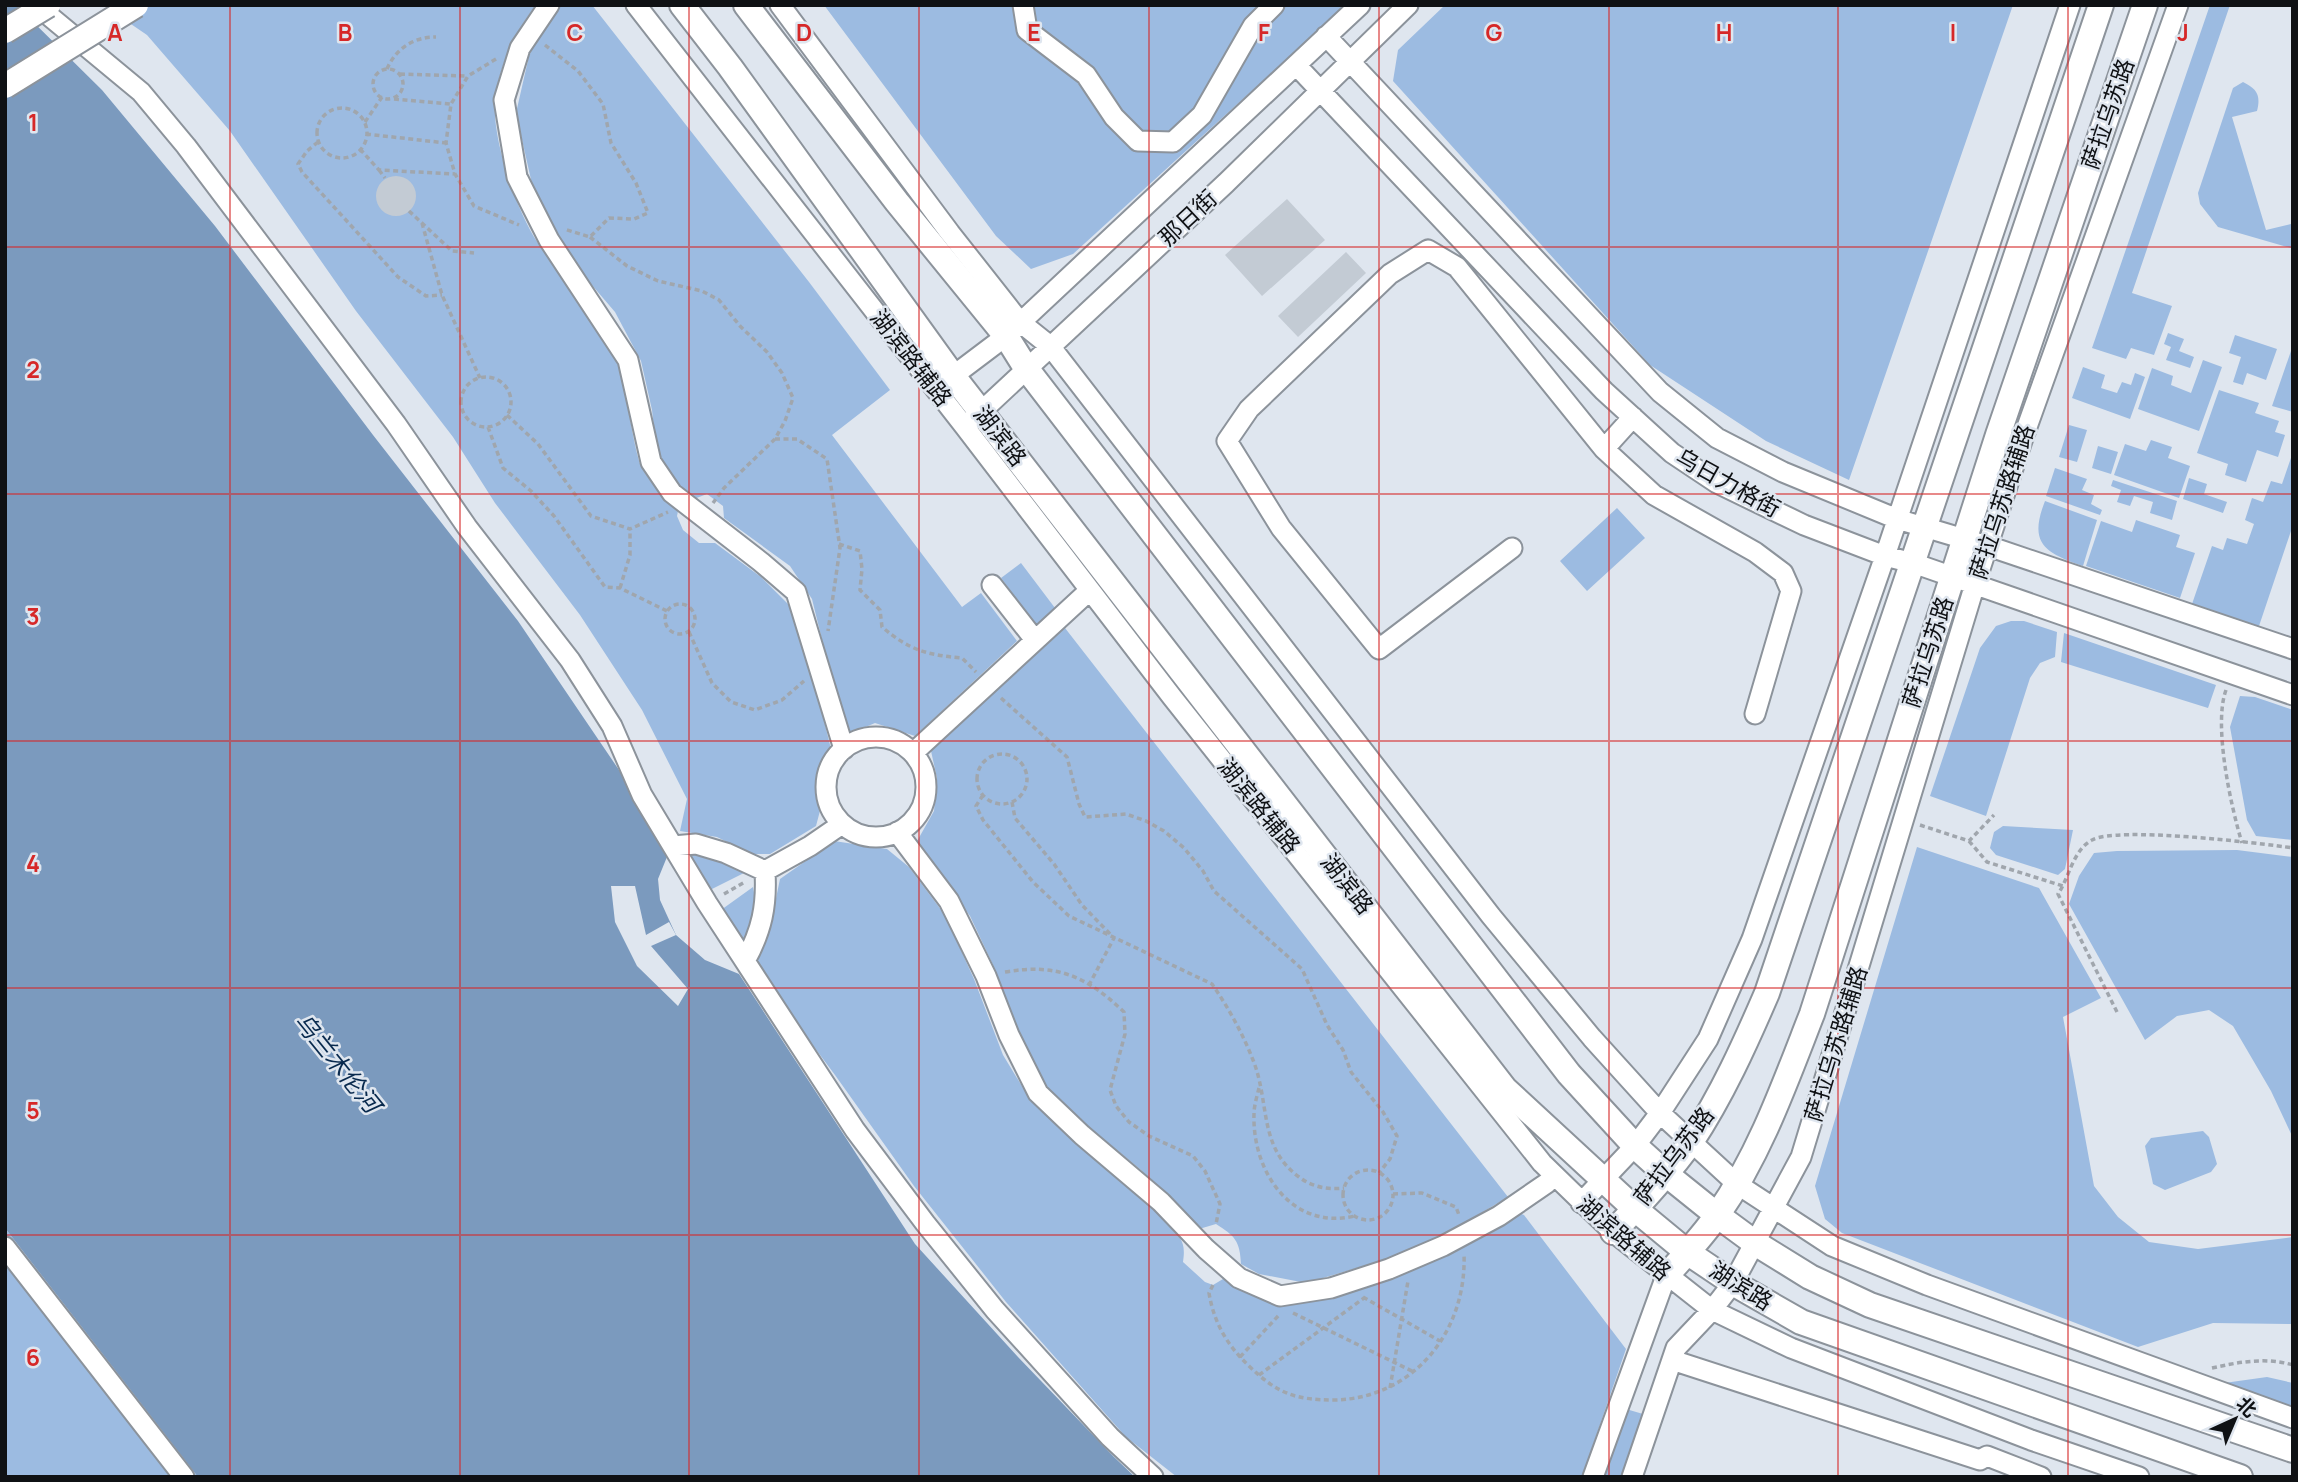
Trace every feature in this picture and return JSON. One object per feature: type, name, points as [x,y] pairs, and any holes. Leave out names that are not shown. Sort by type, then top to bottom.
[{"type":"main road","points":[[5,31],[48,5]]},
{"type":"main road","points":[[5,86],[136,5]]},
{"type":"main road","name":"湖滨路","points":[[682,5],[738,78],[946,385],[1505,1089],[1634,1209],[1688,1252],[1733,1283],[1801,1322],[2240,1477]]},
{"type":"main road","name":"湖滨路","points":[[746,5],[897,202],[1013,329],[1026,368],[1570,1074],[1635,1146],[1666,1174],[1755,1243],[1810,1277],[1870,1305],[2293,1450]]},
{"type":"main road","name":"萨拉乌苏路","points":[[1613,1232],[1666,1174],[1691,1141],[1735,1066],[1767,993],[2101,5]]},
{"type":"main road","name":"萨拉乌苏路","points":[[1666,1276],[1717,1215],[1737,1184],[1776,1106],[1811,1014],[1964,580],[2145,5]]},
{"type":"street","points":[[36,5],[141,92],[186,146],[396,424],[467,527],[570,660],[612,726],[642,796],[707,903],[855,1130],[1003,1320],[1110,1437],[1153,1477]]},
{"type":"street","points":[[549,5],[525,41],[504,100],[517,177],[543,227],[628,360],[651,462],[672,493],[796,592],[844,749]]},
{"type":"street","name":"湖滨路辅路","points":[[636,5],[946,385]]},
{"type":"street","points":[[780,5],[950,233],[1013,329],[1051,346],[1491,916],[1592,1038],[1660,1114],[1737,1184],[1832,1246],[1927,1285],[2293,1418]]},
{"type":"street","points":[[1023,5],[1027,30],[1086,75],[1114,117],[1138,141],[1173,142],[1202,115],[1253,26],[1274,5]]},
{"type":"street","name":"那日街","points":[[946,385],[1013,329],[1360,5]]},
{"type":"street","name":"那日街","points":[[973,419],[1226,183],[1408,5]]},
{"type":"street","points":[[1581,1203],[1635,1146],[1660,1114],[1708,1039],[1752,939],[1885,556],[2070,5]]},
{"type":"street","name":"萨拉乌苏路辅路","points":[[1976,542],[2022,441],[2178,5]]},
{"type":"street","name":"乌日力格街","points":[[1326,36],[1660,392],[1717,438],[1783,472],[1897,519],[1976,542],[2293,649]]},
{"type":"street","name":"乌日力格街","points":[[1296,65],[1604,391],[1672,453],[1717,483],[1804,525],[1885,556],[1964,580],[2293,695]]},
{"type":"street","points":[[1512,548],[1379,649],[1281,528],[1227,442],[1249,409],[1390,274],[1428,250],[1457,267],[1604,449],[1654,495],[1755,552],[1783,573],[1791,591],[1755,713]]},
{"type":"street","points":[[1604,449],[1633,417]]},
{"type":"street","name":"湖滨路辅路","points":[[973,419],[1090,590],[1172,698],[1542,1163],[1581,1203],[1666,1276],[1712,1310],[1791,1348],[2031,1440],[2139,1477]]},
{"type":"street","name":"萨拉乌苏路辅路","points":[[1632,1477],[1675,1348],[1712,1310],[1733,1283],[1801,1157],[1904,820],[1964,580]]},
{"type":"street","points":[[992,585],[1035,640]]},
{"type":"street","points":[[913,753],[1090,590]]},
{"type":"street","points":[[877,738],[900,744],[913,753],[922,771],[925,795],[916,817],[898,832],[874,837],[851,831],[842,824],[828,804],[826,792],[830,768],[844,749],[865,739],[877,738]]},
{"type":"street","points":[[765,871],[810,846],[842,824]]},
{"type":"street","points":[[898,832],[949,901],[1038,1093],[1082,1135],[1161,1202],[1206,1249],[1239,1278],[1280,1296],[1331,1288],[1389,1269],[1464,1235],[1499,1216],[1547,1183]]},
{"type":"street","points":[[673,846],[696,844],[726,853],[765,871]]},
{"type":"street","points":[[745,961],[758,937],[766,900],[765,871]]},
{"type":"street","points":[[5,1247],[184,1477]]},
{"type":"street","points":[[1593,1477],[1666,1276]]},
{"type":"street","points":[[1671,1360],[1980,1460],[1987,1457],[2041,1477]]},
{"type":"path","points":[[387,69],[392,56],[407,44],[425,37],[436,37]]},
{"type":"path","points":[[590,237],[609,218],[634,219],[648,213],[636,183],[611,143],[603,104],[578,71],[525,41],[468,76],[451,104],[446,143],[455,174],[474,206],[528,228],[564,229],[590,237],[608,253],[657,281],[702,291],[719,300],[740,326],[767,352],[782,373],[793,398],[775,439],[724,488],[701,516]]},
{"type":"path","points":[[451,104],[382,97],[375,90],[374,80],[379,72],[387,69],[400,74],[468,76]]},
{"type":"path","points":[[392,99],[403,89],[400,74]]},
{"type":"path","points":[[365,122],[353,110],[336,108],[322,117],[318,125],[318,142],[328,154],[336,157],[351,156],[360,149],[366,134],[365,122],[382,97]]},
{"type":"path","points":[[366,134],[446,143]]},
{"type":"path","points":[[318,142],[298,164],[302,172],[398,277],[426,296],[442,295]]},
{"type":"path","points":[[360,149],[385,178]]},
{"type":"path","points":[[379,170],[455,174]]},
{"type":"path","points":[[410,211],[452,251],[474,253]]},
{"type":"path","points":[[422,223],[442,295],[480,378]]},
{"type":"path","points":[[489,377],[504,385],[511,401],[507,415],[495,425],[480,427],[467,418],[461,403],[466,387],[480,378],[489,377]]},
{"type":"path","points":[[507,415],[538,444],[591,516],[630,529],[665,514],[683,502]]},
{"type":"path","points":[[488,427],[503,468],[531,491],[554,516],[606,587],[620,588],[667,611]]},
{"type":"path","points":[[688,632],[712,682],[731,702],[755,710],[782,701],[819,663],[830,625],[839,544],[827,459],[797,439],[775,439]]},
{"type":"path","points":[[620,588],[630,555],[630,529]]},
{"type":"path","points":[[839,544],[860,551],[860,590],[880,610],[882,627],[901,643],[934,656],[962,658],[1010,708],[1047,737],[1067,757],[1085,817],[1126,814],[1164,831],[1184,848],[1203,871],[1214,891],[1302,969],[1327,1025],[1343,1050],[1351,1072],[1383,1112],[1397,1136],[1390,1159],[1379,1173]]},
{"type":"path","points":[[679,604],[692,609],[695,624],[688,632],[679,634],[670,629],[665,621],[667,611],[679,604]]},
{"type":"path","points":[[2232,675],[2223,700],[2221,722],[2232,810],[2242,843]]},
{"type":"path","points":[[1005,754],[1020,761],[1027,777],[1024,792],[1012,802],[997,803],[983,795],[978,779],[982,763],[989,758],[1005,754]]},
{"type":"path","points":[[983,795],[976,806],[982,820],[1033,882],[1069,916],[1212,984],[1223,999],[1254,1062],[1273,1146],[1285,1167],[1306,1183],[1332,1190],[1344,1188]]},
{"type":"path","points":[[1012,802],[1015,818],[1054,864],[1082,905],[1114,938]]},
{"type":"path","points":[[1969,841],[1994,815]]},
{"type":"path","points":[[1904,820],[1969,841],[1987,862],[2063,886]]},
{"type":"path","points":[[2117,1012],[2058,894],[2076,856],[2092,840],[2113,835],[2193,837],[2293,848]]},
{"type":"path","points":[[707,903],[765,871]]},
{"type":"path","points":[[1089,985],[1114,938]]},
{"type":"path","points":[[986,976],[1032,968],[1052,968],[1105,994],[1124,1012],[1125,1034],[1110,1090],[1115,1106],[1129,1122],[1149,1136],[1193,1156],[1206,1171],[1220,1204],[1216,1224]]},
{"type":"path","points":[[1259,1086],[1254,1115],[1258,1144],[1266,1174],[1283,1198],[1322,1219],[1340,1220],[1355,1216]]},
{"type":"path","points":[[1362,1171],[1379,1173],[1386,1178],[1393,1194],[1389,1209],[1378,1219],[1362,1220],[1345,1205],[1344,1188],[1348,1180],[1362,1171]]},
{"type":"path","points":[[1213,1285],[1209,1293],[1217,1324],[1240,1357],[1259,1376],[1283,1392],[1308,1400],[1342,1400],[1374,1395],[1390,1388],[1414,1372],[1440,1341],[1455,1316],[1463,1285],[1464,1235],[1456,1207],[1422,1193],[1393,1194]]},
{"type":"path","points":[[1390,1388],[1410,1269]]},
{"type":"path","points":[[1259,1376],[1375,1290]]},
{"type":"path","points":[[1357,1294],[1440,1341]]},
{"type":"path","points":[[1240,1357],[1284,1310],[1414,1372]]},
{"type":"path","points":[[2185,1379],[2211,1368],[2242,1362],[2280,1361],[2293,1365]]},
{"type":"shaded area","points":[[103,5],[536,5],[509,51],[495,102],[498,136],[514,195],[538,243],[609,342],[620,366],[639,461],[656,488],[678,511],[677,516],[683,530],[699,543],[715,543],[761,577],[789,605],[817,692],[831,749],[824,757],[815,782],[821,807],[816,826],[770,854],[751,854],[717,837],[680,831],[687,799],[642,710],[580,615],[495,503],[453,437],[356,311],[230,131],[147,35]]},
{"type":"shaded area","points":[[560,5],[592,5],[890,390],[832,435],[962,607],[981,593],[1017,641],[915,736],[875,723],[849,734],[812,599],[790,566],[724,518],[723,506],[707,494],[694,499],[680,490],[656,448],[652,410],[641,361],[615,312],[585,277],[557,237],[532,184],[516,113],[529,56],[536,39]]},
{"type":"shaded area","points":[[824,5],[1346,5],[1073,254],[1031,269],[996,236]]},
{"type":"shaded area","points":[[1445,5],[2013,5],[1849,480],[1766,441],[1650,365],[1393,81],[1398,50]]},
{"type":"shaded area","points":[[2210,5],[2230,5],[2132,293],[2172,306],[2154,355],[2131,348],[2126,359],[2092,348]]},
{"type":"shaded area","points":[[2243,82],[2257,93],[2257,111],[2232,117],[2266,230],[2291,224],[2291,248],[2218,227],[2200,204],[2198,193],[2233,88]]},
{"type":"shaded area","points":[[2168,333],[2184,339],[2179,351],[2194,357],[2190,368],[2166,360],[2171,347],[2164,344]]},
{"type":"shaded area","points":[[2235,335],[2277,349],[2266,380],[2247,373],[2243,385],[2233,382],[2241,357],[2229,353]]},
{"type":"shaded area","points":[[2293,348],[2293,412],[2272,406]]},
{"type":"shaded area","points":[[2203,360],[2222,367],[2199,431],[2138,409],[2152,368],[2173,376],[2171,385],[2191,393]]},
{"type":"shaded area","points":[[2083,367],[2105,375],[2101,388],[2117,393],[2122,382],[2131,385],[2135,373],[2145,377],[2130,419],[2072,398]]},
{"type":"shaded area","points":[[2219,390],[2259,403],[2255,413],[2279,421],[2275,432],[2285,435],[2278,457],[2257,450],[2246,482],[2225,475],[2228,464],[2197,453]]},
{"type":"shaded area","points":[[2069,425],[2087,430],[2077,462],[2059,457]]},
{"type":"shaded area","points":[[2151,440],[2172,447],[2168,458],[2190,466],[2179,498],[2114,475],[2125,444],[2146,451]]},
{"type":"shaded area","points":[[2098,446],[2118,452],[2111,474],[2092,468]]},
{"type":"shaded area","points":[[2293,452],[2293,525],[2259,626],[2192,604],[2212,546],[2223,550],[2227,538],[2247,544],[2254,524],[2245,520],[2252,498],[2263,502],[2271,481],[2282,484]]},
{"type":"shaded area","points":[[2055,468],[2087,479],[2082,490],[2094,495],[2091,504],[2102,510],[2100,515],[2046,496]]},
{"type":"shaded area","points":[[2189,478],[2207,484],[2204,494],[2227,502],[2223,513],[2183,499]]},
{"type":"shaded area","points":[[2113,480],[2177,501],[2172,520],[2150,513],[2153,502],[2134,496],[2130,506],[2117,502],[2121,490],[2111,486]]},
{"type":"shaded area","points":[[2045,501],[2097,520],[2083,566],[2059,556],[2043,545],[2038,527]]},
{"type":"shaded area","points":[[1617,508],[1645,538],[1587,591],[1560,561]]},
{"type":"shaded area","points":[[2136,520],[2180,535],[2176,547],[2195,553],[2180,598],[2086,566],[2101,521],[2132,532]]},
{"type":"shaded area","points":[[1021,563],[1055,608],[1037,626],[1001,578]]},
{"type":"shaded area","points":[[2011,621],[2024,621],[2057,632],[2055,657],[2040,663],[2030,678],[1986,816],[1930,796],[1980,648],[1996,626]]},
{"type":"shaded area","points":[[1065,628],[1508,1197],[1444,1235],[1401,1255],[1306,1283],[1259,1274],[1241,1264],[1238,1244],[1228,1232],[1216,1224],[1199,1229],[1141,1170],[1051,1096],[1037,1073],[970,916],[916,843],[934,811],[937,778],[931,751]]},
{"type":"shaded area","points":[[2064,633],[2216,685],[2208,708],[2061,662]]},
{"type":"shaded area","points":[[2240,696],[2255,697],[2293,710],[2293,840],[2256,836],[2247,820],[2230,727]]},
{"type":"shaded area","points":[[2003,826],[2073,830],[2065,869],[2058,875],[1996,855],[1990,848],[1994,832]]},
{"type":"shaded area","points":[[834,841],[887,849],[909,867],[945,915],[974,979],[1003,1055],[1031,1101],[1169,1223],[1182,1241],[1183,1262],[1205,1282],[1213,1285],[1223,1279],[1274,1304],[1306,1299],[1519,1213],[1524,1215],[1626,1349],[1582,1477],[1177,1477],[1126,1437],[1006,1302],[914,1186],[755,968],[769,932],[780,879]]},
{"type":"shaded area","points":[[1917,847],[2039,888],[2101,998],[2063,1017],[2094,1186],[2118,1217],[2149,1242],[2198,1249],[2293,1237],[2293,1324],[2213,1323],[2138,1347],[1842,1233],[1825,1219],[1815,1186]]},
{"type":"shaded area","points":[[2237,850],[2293,857],[2293,1138],[2271,1091],[2233,1026],[2209,1010],[2177,1016],[2145,1040],[2069,904],[2079,876],[2094,853]]},
{"type":"shaded area","points":[[684,851],[703,853],[746,872],[708,891]]},
{"type":"shaded area","points":[[753,887],[757,909],[744,949],[721,910]]},
{"type":"shaded area","points":[[2203,1131],[2209,1137],[2217,1164],[2211,1172],[2165,1190],[2153,1184],[2145,1146],[2151,1138]]},
{"type":"shaded area","points":[[5,1228],[198,1477],[5,1477]]},
{"type":"shaded area","points":[[2267,1377],[2293,1383],[2293,1410],[2217,1384]]},
{"type":"shaded area","points":[[1626,1409],[1643,1414],[1621,1477],[1602,1477]]},
{"type":"water","name":"乌兰木伦河","points":[[5,5],[16,5],[102,90],[215,226],[518,621],[638,798],[669,852],[658,879],[660,900],[676,935],[705,960],[739,974],[915,1244],[1018,1357],[1135,1477],[198,1477],[5,1228]]},
{"type":"pier","points":[[611,886],[635,886],[646,935],[669,922],[676,935],[651,946],[688,989],[678,1006],[637,966],[615,922]]},
{"type":"building","points":[[396,176],[404,177],[410,182],[415,188],[415,204],[410,210],[404,215],[396,216],[388,215],[382,210],[377,204],[376,196],[377,188],[382,182],[388,177]]},
{"type":"building","points":[[1287,199],[1325,240],[1262,296],[1225,255]]},
{"type":"building","points":[[1346,252],[1366,273],[1298,337],[1278,316]]}]
